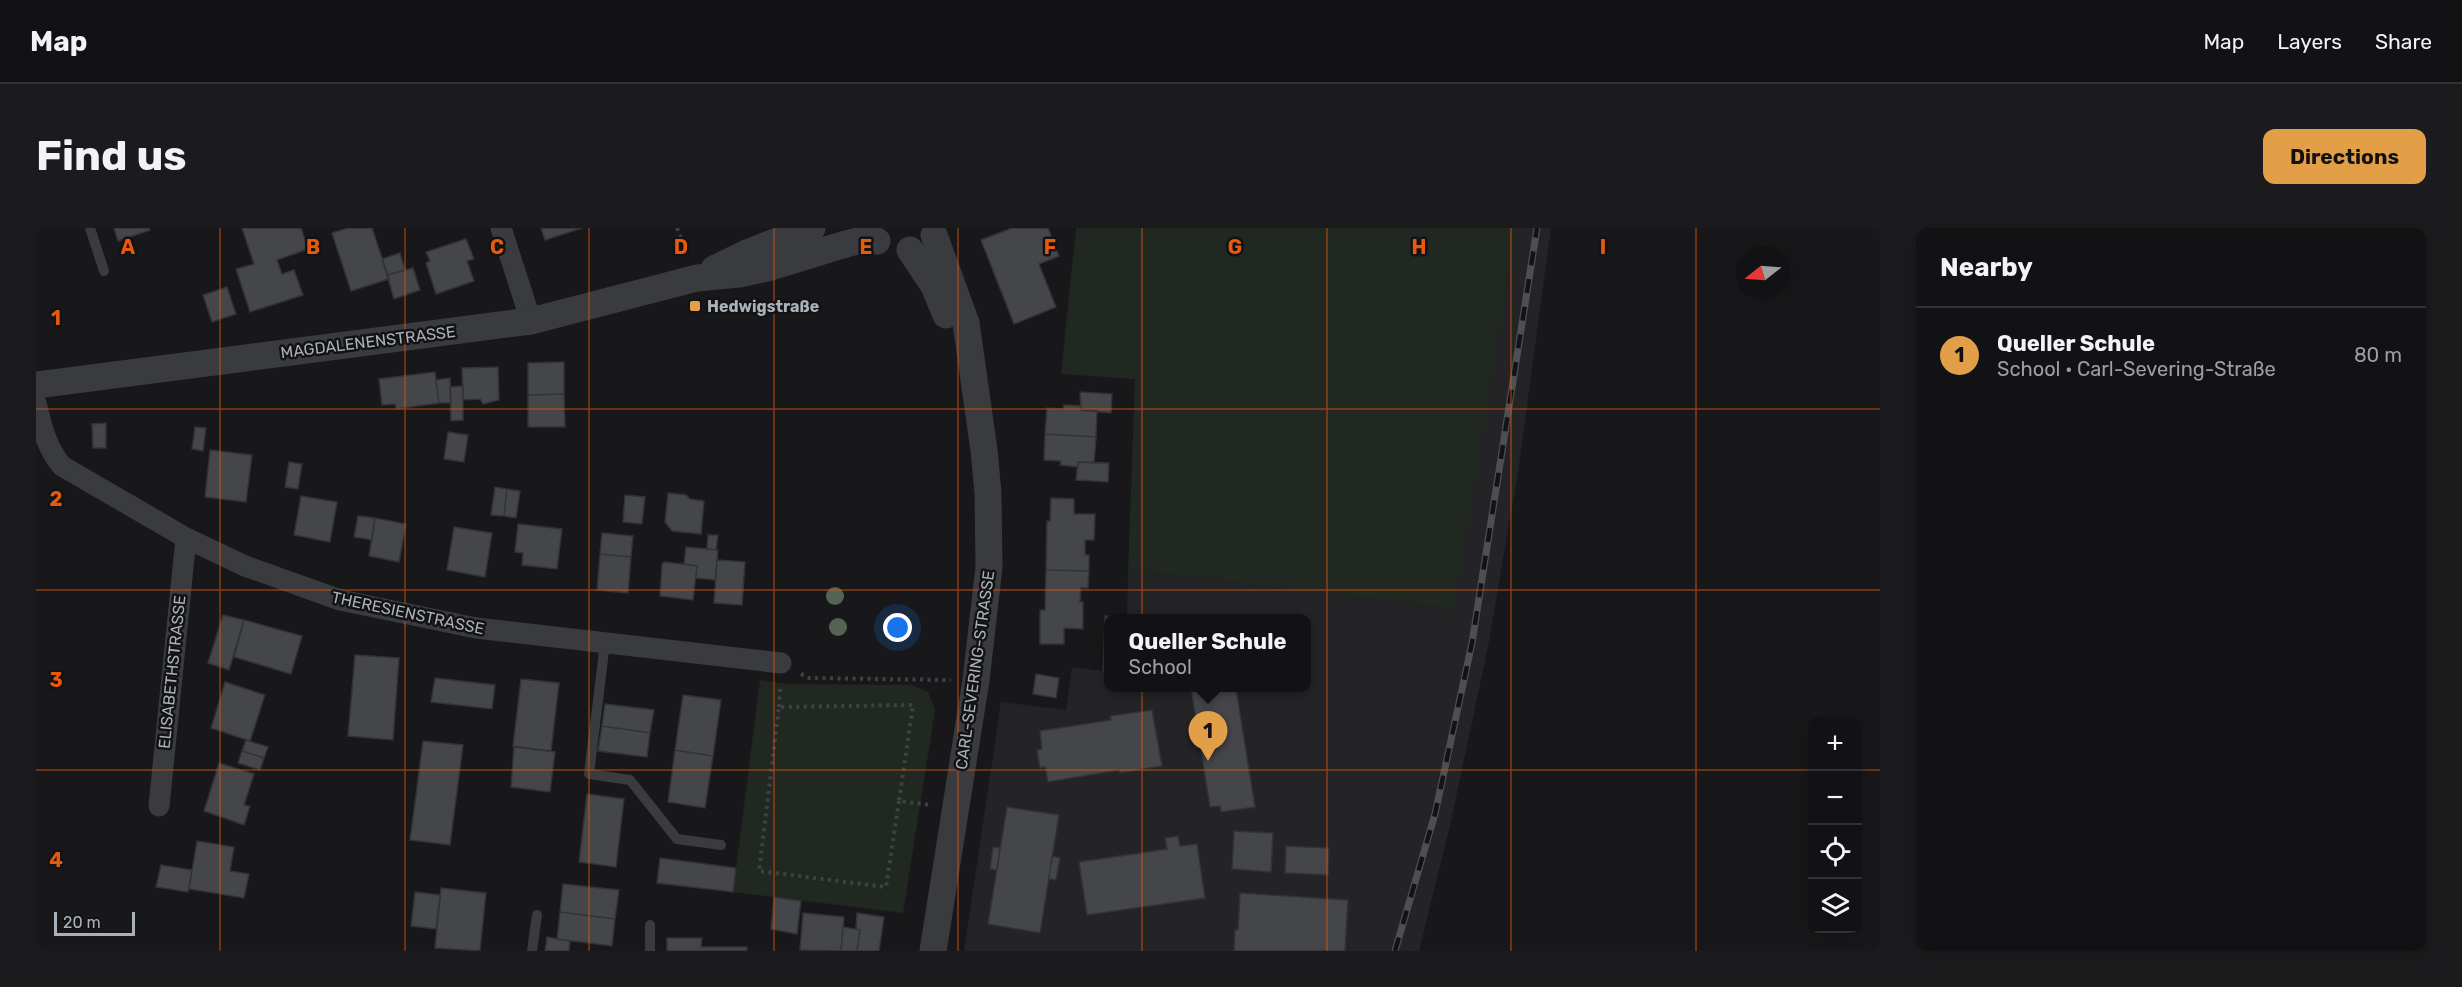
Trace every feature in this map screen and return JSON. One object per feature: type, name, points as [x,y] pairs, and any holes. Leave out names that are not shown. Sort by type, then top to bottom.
[{"type":"street","points":[[501,228],[531,321]]},
{"type":"street","name":"MAGDALENENSTRASSE","points":[[697,278],[749,252],[812,228]]},
{"type":"street","points":[[872,235],[898,251],[910,250],[927,243],[936,232]]},
{"type":"street","name":"CARL-SEVERING-STRASSE","points":[[933,951],[976,680],[989,567],[988,493],[966,323],[936,232]]},
{"type":"street","name":"MAGDALENENSTRASSE","points":[[36,385],[531,321],[697,278],[748,272],[863,240],[872,235]]},
{"type":"street","name":"CARL-SEVERING-STRASSE","points":[[910,250],[934,286],[975,388]]},
{"type":"street","name":"THERESIENSTRASSE","points":[[36,403],[46,441],[52,455],[62,466],[186,538],[245,566],[340,600],[476,628],[781,663]]},
{"type":"street","name":"ELISABETHSTRASSE","points":[[159,806],[186,538]]},
{"type":"lane","points":[[90,228],[104,271]]},
{"type":"lane","points":[[605,643],[589,774],[630,780],[677,839],[721,845]]},
{"type":"lane","points":[[532,951],[537,915]]},
{"type":"lane","points":[[650,925],[650,951]]},
{"type":"path","points":[[781,663],[809,678],[976,680]]},
{"type":"path","points":[[913,705],[899,801],[886,887],[759,871],[779,707],[913,705]]},
{"type":"path","points":[[899,801],[956,807]]},
{"type":"shaded area","points":[[1076,228],[1516,228],[1454,609],[1128,570],[1135,379],[1061,374]]},
{"type":"shaded area","points":[[1516,228],[1551,228],[1518,472],[1488,647],[1451,821],[1419,951],[964,951],[1001,702],[1066,710],[1072,667],[1104,671],[1104,692],[1311,692],[1311,614],[1127,614],[1128,570],[1453,609]]},
{"type":"shaded area","points":[[760,680],[788,684],[912,685],[928,692],[935,710],[903,913],[733,892]]},
{"type":"building","points":[[114,228],[149,228],[150,230],[118,241]]},
{"type":"building","points":[[242,228],[301,228],[308,249],[277,260],[282,274],[294,270],[303,295],[250,312],[236,269],[254,264]]},
{"type":"building","points":[[348,228],[372,228],[389,279],[351,291],[332,233]]},
{"type":"building","points":[[541,228],[582,228],[545,240]]},
{"type":"building","points":[[1012,228],[1048,228],[1059,256],[1039,264],[1056,307],[1014,324],[981,240]]},
{"type":"building","points":[[466,239],[474,259],[467,261],[474,281],[436,294],[426,263],[430,261],[426,252]]},
{"type":"building","points":[[400,253],[405,270],[387,275],[382,259]]},
{"type":"building","points":[[413,268],[420,290],[394,299],[387,275]]},
{"type":"building","points":[[227,287],[236,314],[212,322],[203,295]]},
{"type":"building","points":[[564,362],[564,394],[528,395],[528,363]]},
{"type":"building","points":[[498,367],[499,400],[483,404],[480,399],[463,400],[462,368]]},
{"type":"building","points":[[435,372],[439,403],[396,409],[395,404],[382,405],[379,379]]},
{"type":"building","points":[[450,378],[451,403],[439,403],[436,380]]},
{"type":"building","points":[[463,386],[463,420],[451,421],[450,387]]},
{"type":"building","points":[[1080,392],[1112,394],[1111,413],[1081,410]]},
{"type":"building","points":[[564,394],[565,427],[528,427],[528,395]]},
{"type":"building","points":[[1064,405],[1081,406],[1081,410],[1097,410],[1096,437],[1045,434],[1047,408],[1063,409]]},
{"type":"building","points":[[106,423],[106,448],[93,448],[92,424]]},
{"type":"building","points":[[195,427],[206,428],[203,451],[192,449]]},
{"type":"building","points":[[448,432],[468,435],[464,462],[444,459]]},
{"type":"building","points":[[1045,434],[1096,437],[1094,463],[1078,462],[1078,467],[1060,465],[1061,461],[1044,460]]},
{"type":"building","points":[[210,450],[252,455],[246,502],[205,497]]},
{"type":"building","points":[[289,462],[302,464],[298,489],[285,487]]},
{"type":"building","points":[[1078,462],[1109,463],[1108,482],[1076,480]]},
{"type":"building","points":[[495,487],[507,489],[504,516],[491,515]]},
{"type":"building","points":[[507,489],[520,491],[516,518],[504,516]]},
{"type":"building","points":[[668,493],[686,495],[690,499],[704,501],[701,534],[672,531],[665,522]]},
{"type":"building","points":[[625,495],[645,497],[642,524],[623,522]]},
{"type":"building","points":[[301,496],[337,502],[330,542],[294,535]]},
{"type":"building","points":[[1051,498],[1074,499],[1074,514],[1095,514],[1094,540],[1085,540],[1085,555],[1089,555],[1089,571],[1046,570],[1047,521],[1050,521]]},
{"type":"building","points":[[358,516],[375,518],[372,540],[354,537]]},
{"type":"building","points":[[375,518],[406,524],[399,562],[369,556]]},
{"type":"building","points":[[518,524],[562,529],[557,569],[522,565],[523,553],[515,552]]},
{"type":"building","points":[[454,527],[492,533],[485,577],[447,570]]},
{"type":"building","points":[[602,533],[633,536],[631,557],[600,554]]},
{"type":"building","points":[[708,535],[718,535],[716,550],[707,549]]},
{"type":"building","points":[[686,547],[718,550],[715,580],[696,578],[697,566],[684,564]]},
{"type":"building","points":[[600,554],[631,557],[628,593],[597,590]]},
{"type":"building","points":[[717,560],[745,562],[742,605],[714,603]]},
{"type":"building","points":[[665,562],[697,566],[693,600],[660,596],[662,564]]},
{"type":"building","points":[[1046,570],[1089,571],[1088,588],[1081,588],[1083,629],[1064,628],[1064,644],[1040,644],[1040,610],[1045,610]]},
{"type":"building","points":[[223,615],[244,620],[229,670],[208,663]]},
{"type":"building","points":[[244,620],[302,636],[291,674],[234,657]]},
{"type":"building","points":[[355,655],[399,658],[393,740],[348,736]]},
{"type":"building","points":[[1036,674],[1059,678],[1056,698],[1033,694]]},
{"type":"building","points":[[435,678],[495,685],[492,709],[431,702]]},
{"type":"building","points":[[521,679],[559,683],[551,751],[513,746]]},
{"type":"building","points":[[225,682],[265,695],[250,741],[211,728]]},
{"type":"building","points":[[1192,692],[1237,692],[1255,807],[1221,812],[1220,806],[1210,807]]},
{"type":"building","points":[[683,695],[721,700],[713,756],[675,750]]},
{"type":"building","points":[[605,704],[654,710],[650,733],[602,726]]},
{"type":"building","points":[[1152,710],[1162,766],[1120,773],[1119,770],[1048,782],[1045,767],[1040,768],[1037,750],[1042,749],[1040,731],[1111,720],[1110,716]]},
{"type":"building","points":[[602,726],[650,733],[647,757],[598,751]]},
{"type":"building","points":[[246,740],[268,747],[264,758],[242,751]]},
{"type":"building","points":[[423,741],[463,745],[450,845],[410,840]]},
{"type":"building","points":[[514,747],[555,752],[550,792],[511,787]]},
{"type":"building","points":[[675,750],[713,756],[705,808],[668,802]]},
{"type":"building","points":[[242,751],[264,758],[260,770],[238,763]]},
{"type":"building","points":[[219,763],[254,774],[244,805],[250,806],[244,825],[204,811]]},
{"type":"building","points":[[587,794],[624,799],[616,867],[579,862]]},
{"type":"building","points":[[1007,807],[1059,815],[1040,933],[988,924]]},
{"type":"building","points":[[1234,831],[1273,833],[1271,872],[1232,869]]},
{"type":"building","points":[[1178,836],[1180,846],[1197,844],[1205,898],[1087,915],[1079,862],[1167,849],[1165,838]]},
{"type":"building","points":[[197,841],[234,847],[230,871],[249,874],[244,898],[189,889]]},
{"type":"building","points":[[1286,846],[1329,848],[1328,875],[1285,873]]},
{"type":"building","points":[[993,847],[1000,848],[997,870],[990,869]]},
{"type":"building","points":[[1052,856],[1060,858],[1056,880],[1049,879]]},
{"type":"building","points":[[660,858],[736,868],[733,892],[657,883]]},
{"type":"building","points":[[161,865],[192,870],[188,892],[156,887]]},
{"type":"building","points":[[563,884],[619,890],[615,919],[560,912]]},
{"type":"building","points":[[441,888],[486,893],[480,951],[435,948]]},
{"type":"building","points":[[415,892],[440,895],[436,929],[411,926]]},
{"type":"building","points":[[1240,893],[1348,900],[1345,951],[1234,951],[1235,930],[1238,930]]},
{"type":"building","points":[[774,897],[801,901],[797,934],[771,929]]},
{"type":"building","points":[[560,912],[615,919],[612,946],[557,939]]},
{"type":"building","points":[[803,913],[844,917],[841,951],[800,950]]},
{"type":"building","points":[[857,913],[884,917],[879,951],[857,951],[860,930],[856,929]]},
{"type":"building","points":[[843,927],[860,930],[857,951],[841,951]]},
{"type":"building","points":[[547,937],[570,941],[569,951],[545,951]]},
{"type":"building","points":[[667,938],[702,938],[701,947],[747,947],[747,951],[667,951]]},
{"type":"railway","points":[[1395,951],[1435,814],[1472,643],[1537,228]]},
{"type":"place","name":"Hedwigstraße","points":[[695,306]]},
{"type":"place","name":"Queller Schule","points":[[1208,761]]}]
